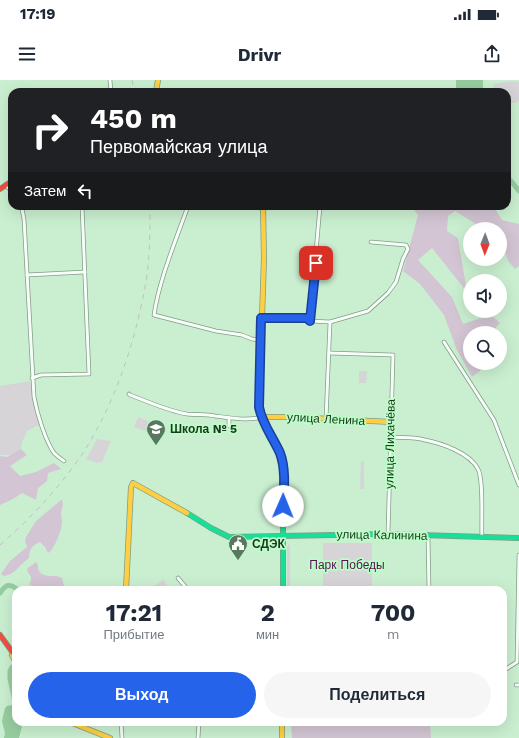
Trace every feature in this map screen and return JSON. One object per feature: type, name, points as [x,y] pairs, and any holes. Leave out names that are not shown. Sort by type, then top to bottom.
[{"type":"street","points":[[0,189],[6,185],[8,187]]},
{"type":"street","points":[[22,210],[24,219],[32,378],[36,411],[55,454],[64,461]]},
{"type":"street","points":[[32,378],[41,375],[89,374],[82,210]]},
{"type":"street","points":[[187,210],[169,260],[154,315],[216,331],[242,335],[260,340]]},
{"type":"street","points":[[263,210],[264,258],[260,340],[259,407],[262,417],[278,450],[284,474],[283,586]]},
{"type":"street","points":[[310,321],[320,210]]},
{"type":"street","points":[[261,318],[307,318],[310,321],[330,322],[368,311],[388,293],[396,282],[403,259],[408,249],[406,245],[371,242]]},
{"type":"street","points":[[27,275],[85,272]]},
{"type":"street","points":[[326,419],[330,322]]},
{"type":"street","points":[[444,342],[494,420],[519,485]]},
{"type":"street","name":"улица Лихачёва","points":[[329,353],[393,354],[388,534]]},
{"type":"street","points":[[129,394],[187,414],[255,419],[262,417]]},
{"type":"street","name":"улица Ленина","points":[[262,417],[274,416],[391,422]]},
{"type":"street","points":[[229,426],[230,418]]},
{"type":"street","points":[[391,437],[420,439],[440,444],[464,455],[474,463],[478,469],[481,480],[482,537]]},
{"type":"street","name":"улица Калинина","points":[[126,586],[132,484],[136,484],[173,504],[211,528],[229,537],[388,534],[519,538]]},
{"type":"street","points":[[428,536],[429,586]]},
{"type":"street","points":[[507,668],[517,662],[519,555]]},
{"type":"street","points":[[178,578],[185,586]]},
{"type":"street","points":[[0,635],[12,652]]},
{"type":"street","points":[[80,726],[110,738]]},
{"type":"street","points":[[121,726],[122,738]]},
{"type":"street","points":[[198,738],[199,726]]},
{"type":"street","points":[[282,726],[282,738]]},
{"type":"green space","points":[[512,81],[519,82],[519,101],[516,103],[511,103],[511,88],[493,88],[494,84]]},
{"type":"green space","points":[[359,371],[367,371],[366,383],[359,383]]},
{"type":"green space","points":[[30,381],[39,425],[27,431],[22,442],[20,455],[0,455],[0,386]]},
{"type":"green space","points":[[138,417],[155,424],[151,433],[134,427]]},
{"type":"green space","points":[[97,439],[111,441],[102,462],[97,463],[86,459]]},
{"type":"green space","points":[[361,461],[364,461],[364,489],[360,489]]},
{"type":"green space","name":"Парк Победы","points":[[323,543],[372,543],[372,586],[323,586]]},
{"type":"green space","points":[[290,544],[290,586],[287,586],[287,546]]},
{"type":"green space","points":[[163,580],[167,585],[166,586],[154,586]]},
{"type":"shaded area","points":[[456,80],[483,80],[483,88],[456,88]]},
{"type":"shaded area","points":[[414,210],[496,210],[502,220],[519,224],[519,266],[515,269],[507,258],[507,222],[473,222],[455,211],[448,216],[447,231],[458,238],[464,274],[463,287],[432,248],[418,260],[452,297],[463,324],[482,318],[494,318],[500,323],[497,326],[463,326],[463,361],[456,348],[444,315],[420,284],[403,271],[418,215]]},
{"type":"shaded area","points":[[468,370],[481,370],[472,377]]},
{"type":"shaded area","points":[[21,449],[27,455],[10,466],[20,476],[36,472],[54,463],[61,469],[48,473],[47,481],[38,488],[36,500],[22,493],[0,505],[0,456],[7,457]]},
{"type":"shaded area","points":[[61,500],[63,503],[61,513],[62,526],[53,548],[48,553],[40,542],[37,543],[32,548],[29,558],[15,571],[4,576],[1,574],[10,561],[27,547],[25,541],[26,537],[36,521]]},
{"type":"shaded area","points":[[36,562],[40,573],[47,576],[62,578],[64,586],[32,586],[29,584],[31,577],[27,571],[28,568]]},
{"type":"shaded area","points":[[12,705],[12,726],[22,726],[19,738],[4,738],[5,733],[2,721],[5,708]]},
{"type":"shaded area","points":[[291,726],[430,726],[431,738],[292,738]]},
{"type":"waterway","points":[[511,181],[519,191]]},
{"type":"waterway","points":[[0,593],[6,586],[12,586]]},
{"type":"waterway","points":[[12,667],[10,671],[10,679],[12,688]]},
{"type":"railway","points":[[132,80],[133,88]]},
{"type":"railway","points":[[0,545],[22,525],[63,480],[93,437],[113,396],[129,353],[147,277],[150,237],[150,210]]},
{"type":"traffic: fast","points":[[262,418],[279,452],[283,468],[283,586]]},
{"type":"traffic: fast","points":[[187,513],[229,537],[388,534],[519,538]]},
{"type":"traffic: slow","points":[[157,88],[158,80]]},
{"type":"traffic: slow","points":[[262,418],[259,407],[264,258],[263,210]]},
{"type":"traffic: slow","points":[[262,417],[391,422]]},
{"type":"traffic: slow","points":[[126,586],[131,487],[133,483],[187,513]]},
{"type":"traffic: slow","points":[[80,726],[110,738]]},
{"type":"traffic: slow","points":[[282,726],[282,738]]},
{"type":"traffic: jam","points":[[0,189],[8,184]]},
{"type":"traffic: jam","points":[[0,635],[12,652]]},
{"type":"place","name":"Школа № 5","points":[[156,446]]},
{"type":"place","name":"СДЭК","points":[[238,561]]},
{"type":"route","points":[[283,506],[284,474],[282,462],[280,454],[260,414],[259,407],[261,318],[307,318],[310,321],[316,263]]}]
